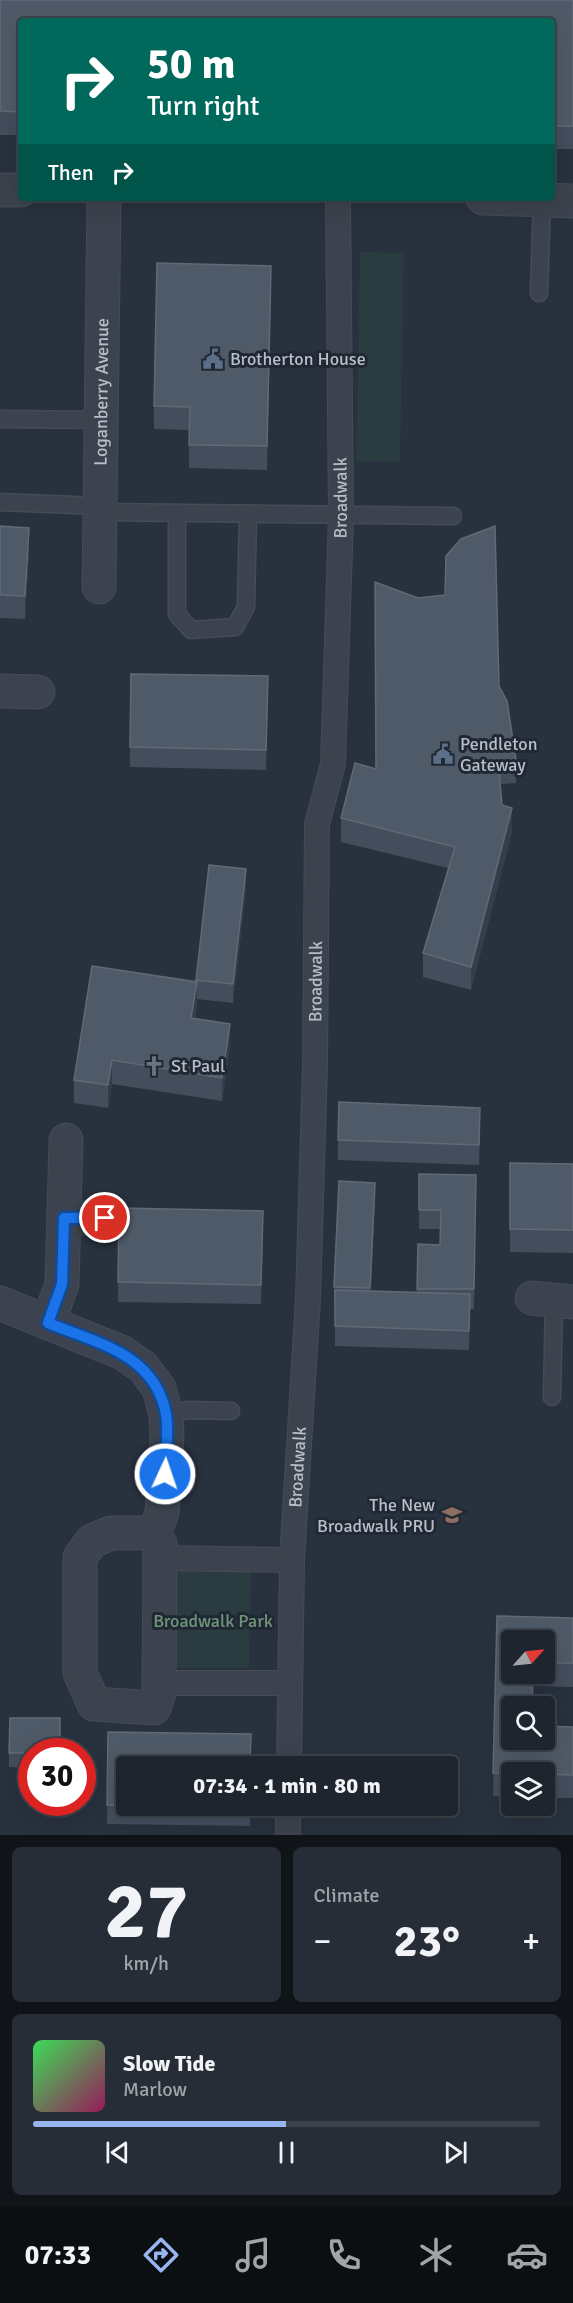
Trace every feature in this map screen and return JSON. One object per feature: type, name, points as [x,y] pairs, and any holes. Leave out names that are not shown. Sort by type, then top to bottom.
[{"type":"street","points":[[0,190],[18,190]]},
{"type":"street","name":"Loganberry Avenue","points":[[99,587],[104,201]]},
{"type":"street","name":"Broadwalk","points":[[289,1756],[292,1560],[309,1252],[315,1065],[317,824],[333,764],[341,516],[338,201]]},
{"type":"street","points":[[0,691],[38,692]]},
{"type":"street","points":[[48,1323],[62,1284],[66,1140]]},
{"type":"street","points":[[64,1218],[105,1218]]},
{"type":"street","points":[[0,1303],[123,1353],[143,1367],[159,1388],[166,1415],[162,1513],[157,1545],[159,1693],[154,1707],[94,1704],[80,1673],[80,1557],[92,1541],[111,1533],[157,1545],[292,1560]]},
{"type":"street","points":[[159,1683],[290,1683]]},
{"type":"street","points":[[288,1816],[288,1835]]},
{"type":"lane","points":[[538,293],[557,200]]},
{"type":"lane","points":[[0,419],[102,420]]},
{"type":"lane","points":[[0,502],[177,513],[453,516]]},
{"type":"lane","points":[[177,513],[177,614],[191,630],[235,627],[246,607],[248,513]]},
{"type":"lane","points":[[552,1397],[553,1300]]},
{"type":"lane","points":[[166,1415],[188,1410],[231,1411]]},
{"type":"green space","points":[[360,252],[404,253],[400,462],[356,461]]},
{"type":"green space","name":"Broadwalk Park","points":[[185,1569],[251,1571],[249,1668],[176,1668],[177,1573]]},
{"type":"building","points":[[0,0],[573,0],[573,126],[555,126],[555,18],[18,18],[18,112],[0,111]]},
{"type":"building","name":"Brotherton House","points":[[157,263],[271,266],[267,446],[189,445],[190,407],[154,406]]},
{"type":"building","points":[[0,526],[29,528],[25,596],[0,595]]},
{"type":"building","name":"Pendleton Gateway","points":[[495,526],[499,686],[507,701],[516,760],[498,760],[502,805],[512,808],[471,967],[423,953],[455,847],[341,818],[355,763],[376,769],[375,582],[418,598],[445,595],[446,556],[461,539]]},
{"type":"building","points":[[131,674],[268,676],[266,750],[130,747]]},
{"type":"building","points":[[209,865],[246,869],[233,984],[196,980]]},
{"type":"building","name":"St Paul","points":[[92,966],[197,982],[191,1018],[230,1024],[222,1078],[112,1060],[108,1085],[74,1080]]},
{"type":"building","points":[[339,1102],[480,1108],[479,1145],[338,1140]]},
{"type":"building","points":[[510,1163],[573,1164],[573,1230],[510,1229]]},
{"type":"building","points":[[419,1174],[476,1175],[474,1289],[417,1289],[418,1244],[440,1245],[441,1210],[419,1210]]},
{"type":"building","points":[[339,1181],[375,1183],[370,1288],[334,1287]]},
{"type":"building","points":[[119,1208],[263,1211],[261,1285],[118,1282]]},
{"type":"building","points":[[335,1290],[470,1294],[469,1331],[335,1326]]},
{"type":"building","points":[[497,1616],[573,1618],[573,1663],[555,1663],[555,1630],[501,1630],[501,1684],[533,1684],[532,1696],[501,1696],[501,1750],[555,1750],[555,1726],[573,1727],[573,1775],[555,1774],[555,1762],[501,1762],[501,1773],[493,1773]]},
{"type":"building","points":[[10,1718],[60,1718],[60,1738],[18,1738],[18,1753],[9,1753]]},
{"type":"building","points":[[108,1732],[251,1734],[250,1756],[116,1756],[116,1805],[107,1805]]},
{"type":"place","name":"Brotherton House","points":[[213,359]]},
{"type":"place","name":"Pendleton Gateway","points":[[443,754]]},
{"type":"place","name":"St Paul","points":[[154,1066]]},
{"type":"place","name":"The New Broadwalk PRU","points":[[452,1515]]},
{"type":"route","points":[[105,1218],[64,1218],[62,1284],[48,1323],[123,1353],[143,1367],[159,1388],[166,1415],[165,1474]]}]
